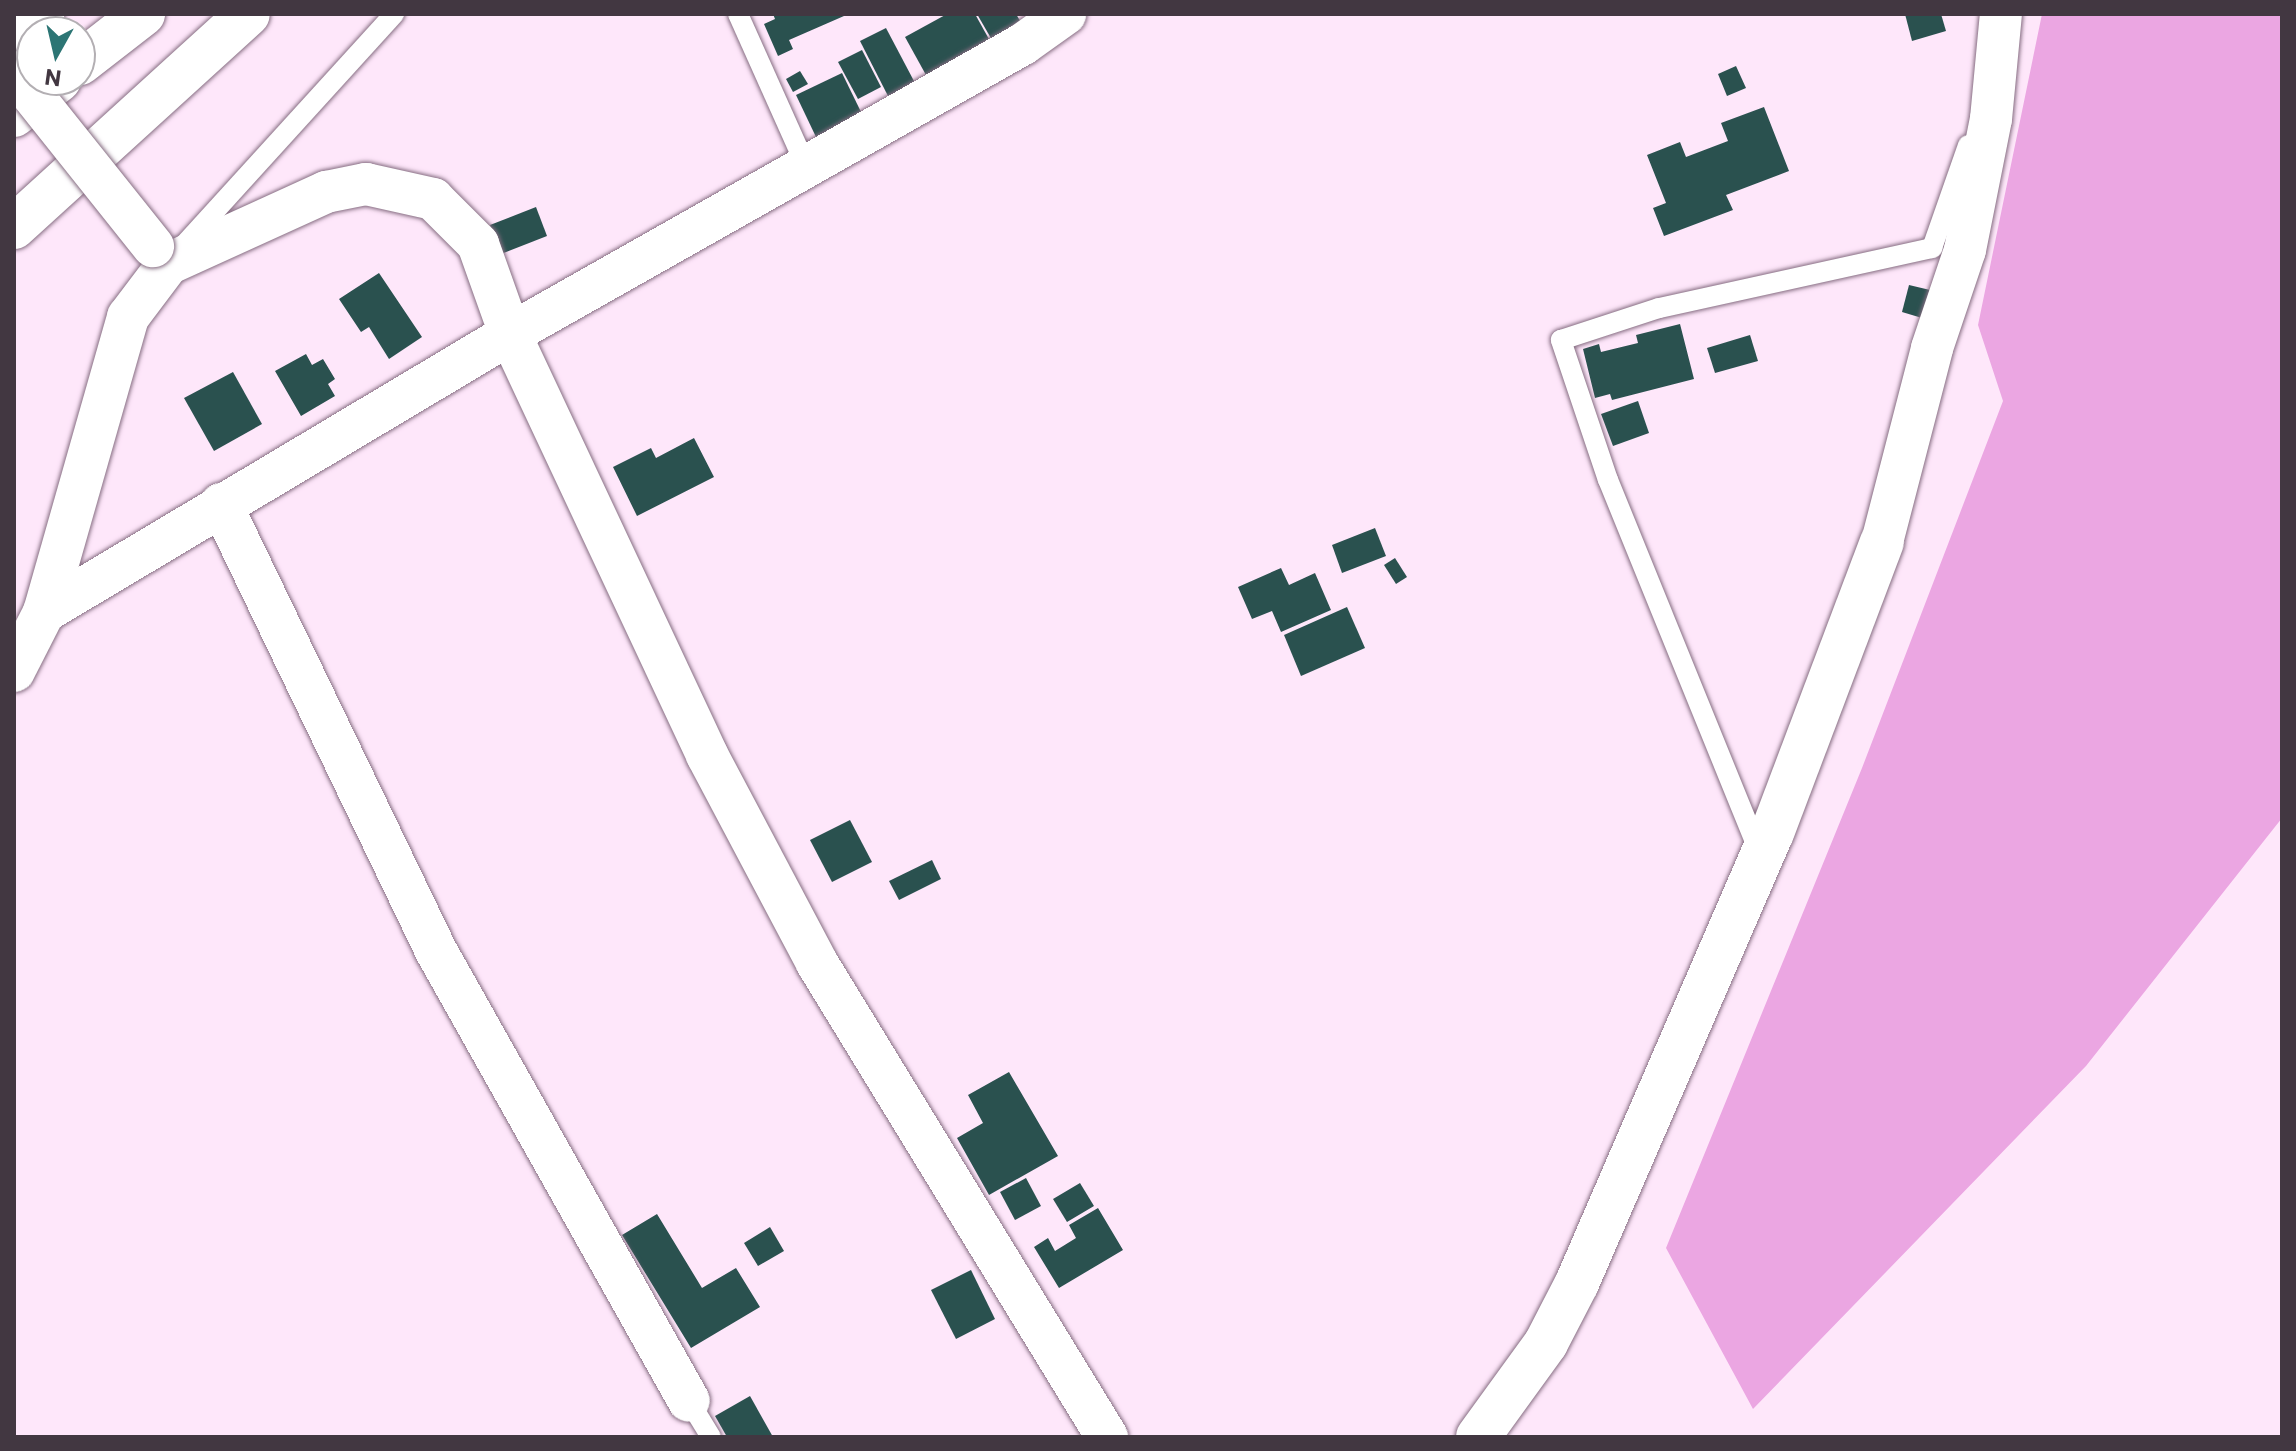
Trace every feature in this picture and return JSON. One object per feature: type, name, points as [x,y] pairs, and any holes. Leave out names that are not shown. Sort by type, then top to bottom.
[{"type":"main road","points":[[14,36],[42,14]]},
{"type":"main road","points":[[96,51],[143,14]]},
{"type":"main road","points":[[14,227],[248,14]]},
{"type":"main road","points":[[14,115],[38,96]]},
{"type":"main road","points":[[1478,1437],[1546,1343],[1577,1283],[1761,858],[1882,542]]},
{"type":"street","points":[[44,612],[510,334],[1023,44],[1065,14]]},
{"type":"street","points":[[1882,542],[1932,348],[1965,250],[1991,119],[2001,14]]},
{"type":"street","points":[[14,72],[160,255]]},
{"type":"street","points":[[14,671],[44,612],[128,317],[160,255],[326,192],[366,184],[399,188],[433,199],[478,244],[510,334],[707,755],[817,963],[1107,1437]]},
{"type":"street","points":[[221,504],[435,949],[689,1401]]},
{"type":"lane","points":[[160,255],[394,14]]},
{"type":"lane","points":[[738,14],[806,166]]},
{"type":"lane","points":[[1761,858],[1608,480],[1561,340],[1659,308],[1932,248],[1976,120],[1991,119]]},
{"type":"lane","points":[[689,1401],[711,1437]]},
{"type":"shaded area","points":[[2042,14],[2282,14],[2282,818],[2086,1066],[1753,1409],[1666,1248],[1862,768],[2003,401],[1978,325]]},
{"type":"building","points":[[773,14],[844,16],[789,40],[793,49],[778,56],[764,24],[775,19]]},
{"type":"building","points":[[947,14],[975,14],[990,41],[926,75],[905,37]]},
{"type":"building","points":[[977,14],[1016,14],[1022,24],[992,40]]},
{"type":"building","points":[[1905,14],[1941,14],[1946,31],[1912,41]]},
{"type":"building","points":[[886,28],[915,83],[888,96],[860,41]]},
{"type":"building","points":[[862,50],[881,87],[858,99],[838,62]]},
{"type":"building","points":[[1736,66],[1746,88],[1727,96],[1718,74]]},
{"type":"building","points":[[800,71],[808,84],[793,92],[786,79]]},
{"type":"building","points":[[842,73],[862,114],[816,137],[796,95]]},
{"type":"building","points":[[1764,107],[1789,171],[1726,195],[1733,210],[1664,236],[1653,208],[1666,203],[1647,155],[1680,142],[1686,157],[1728,141],[1721,123]]},
{"type":"building","points":[[536,207],[547,236],[501,254],[490,225]]},
{"type":"building","points":[[379,273],[422,337],[389,359],[369,327],[361,332],[339,299]]},
{"type":"building","points":[[1909,285],[1930,290],[1922,318],[1902,312]]},
{"type":"building","points":[[1680,324],[1694,379],[1612,400],[1610,394],[1595,398],[1583,349],[1599,344],[1601,352],[1638,343],[1636,335]]},
{"type":"building","points":[[1750,335],[1758,361],[1715,373],[1707,348]]},
{"type":"building","points":[[306,354],[312,365],[323,359],[335,379],[328,384],[335,396],[301,416],[275,371]]},
{"type":"building","points":[[233,372],[262,424],[214,451],[184,398]]},
{"type":"building","points":[[1638,401],[1649,433],[1613,446],[1601,414]]},
{"type":"building","points":[[694,438],[714,477],[637,516],[613,467],[651,448],[656,458]]},
{"type":"building","points":[[1375,528],[1386,556],[1342,573],[1332,545]]},
{"type":"building","points":[[1395,558],[1407,577],[1396,584],[1384,565]]},
{"type":"building","points":[[1281,568],[1289,585],[1315,573],[1331,610],[1281,632],[1272,611],[1252,619],[1238,587]]},
{"type":"building","points":[[1347,607],[1365,648],[1301,676],[1284,635]]},
{"type":"building","points":[[850,820],[872,862],[832,882],[810,840]]},
{"type":"building","points":[[932,860],[941,879],[899,900],[889,881]]},
{"type":"building","points":[[1009,1072],[1058,1156],[989,1195],[957,1138],[983,1123],[968,1095]]},
{"type":"building","points":[[1026,1178],[1041,1206],[1015,1220],[1000,1192]]},
{"type":"building","points":[[1080,1183],[1094,1206],[1067,1222],[1053,1199]]},
{"type":"building","points":[[1098,1208],[1123,1250],[1059,1288],[1034,1247],[1048,1238],[1055,1251],[1076,1238],[1069,1225]]},
{"type":"building","points":[[657,1214],[702,1288],[736,1268],[760,1307],[691,1348],[622,1235]]},
{"type":"building","points":[[770,1227],[784,1251],[758,1266],[744,1243]]},
{"type":"building","points":[[971,1270],[995,1319],[956,1339],[931,1290]]},
{"type":"building","points":[[750,1396],[773,1437],[727,1437],[715,1416]]}]
